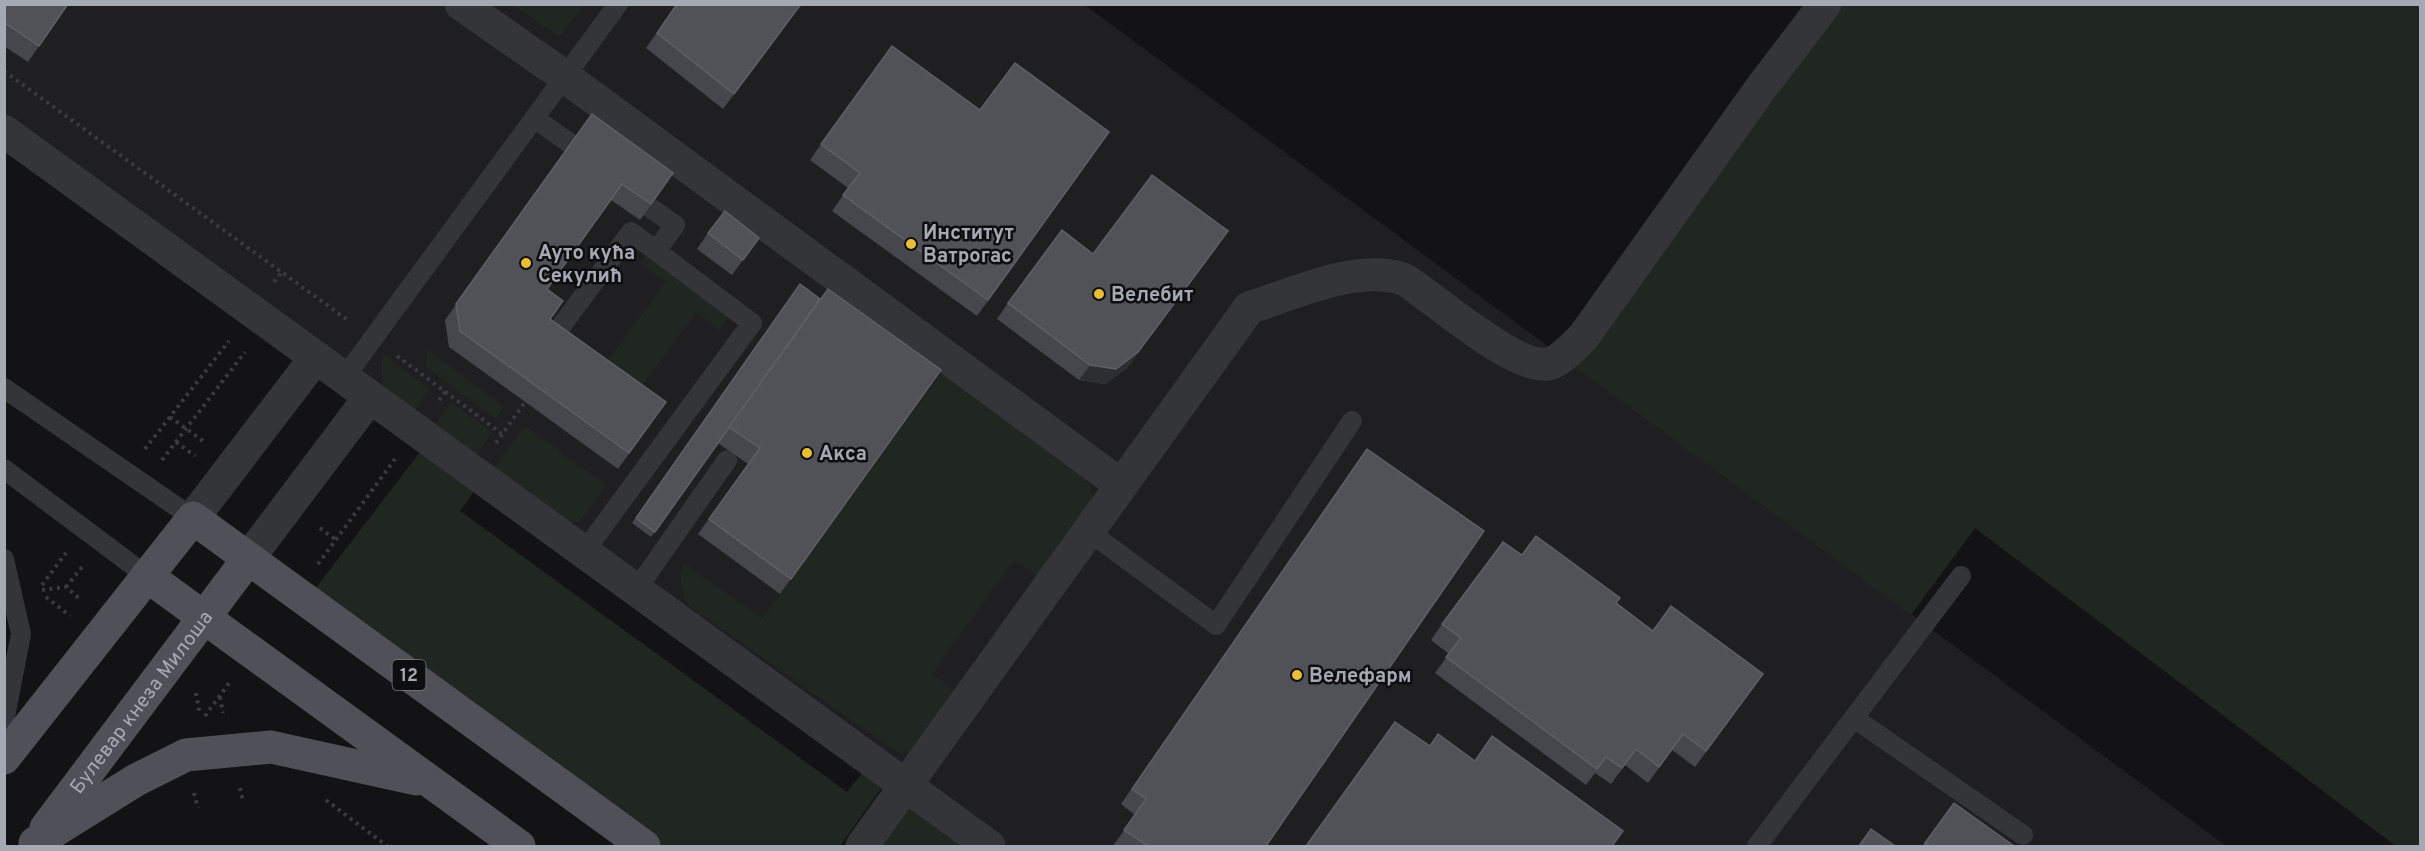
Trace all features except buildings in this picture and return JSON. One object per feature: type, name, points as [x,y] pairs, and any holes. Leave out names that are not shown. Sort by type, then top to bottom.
[{"type":"main road","name":"12","points":[[193,518],[644,846]]},
{"type":"main road","points":[[4,758],[193,518]]},
{"type":"main road","name":"Булевар кнеза Милоша","points":[[34,845],[248,559]]},
{"type":"main road","points":[[147,576],[519,846]]},
{"type":"main road","points":[[34,845],[136,780],[186,755],[271,747],[430,782]]},
{"type":"street","points":[[461,4],[564,76],[1121,485]]},
{"type":"street","points":[[862,846],[1249,308],[1338,280],[1368,274],[1401,278],[1508,351],[1528,362],[1549,364],[1571,350],[1584,336],[1761,88],[1825,4]]},
{"type":"street","points":[[4,131],[989,846]]},
{"type":"street","points":[[193,518],[316,357]]},
{"type":"street","points":[[248,559],[370,397]]},
{"type":"lane","points":[[344,378],[618,4]]},
{"type":"lane","points":[[534,118],[571,144]]},
{"type":"lane","points":[[649,207],[675,225],[656,251]]},
{"type":"lane","points":[[553,337],[631,232],[752,323],[584,552]]},
{"type":"lane","points":[[4,388],[193,518]]},
{"type":"lane","points":[[1088,531],[1216,625],[1352,421]]},
{"type":"lane","points":[[636,590],[727,460]]},
{"type":"lane","points":[[4,470],[147,576]]},
{"type":"lane","points":[[4,560],[21,634],[4,722]]},
{"type":"lane","points":[[1757,846],[1961,576]]},
{"type":"lane","points":[[1854,718],[2023,835]]},
{"type":"path","points":[[4,71],[502,434]]},
{"type":"path","points":[[145,484],[260,316],[281,273]]},
{"type":"path","points":[[128,472],[260,316]]},
{"type":"path","points":[[474,472],[525,402]]},
{"type":"path","points":[[38,591],[84,529]]},
{"type":"path","points":[[66,588],[100,542]]},
{"type":"path","points":[[184,792],[194,789]]},
{"type":"path","points":[[322,797],[387,846]]},
{"type":"shaded area","points":[[5,5],[512,5],[559,37],[584,5],[1085,5],[2226,846],[1008,846],[5,117]]},
{"type":"shaded area","points":[[512,5],[584,5],[559,37]]},
{"type":"shaded area","points":[[1841,5],[2420,5],[2420,846],[2396,846],[1975,528],[1911,615],[1574,366]]},
{"type":"shaded area","points":[[647,254],[730,316],[719,330],[696,313],[631,400],[597,375],[666,282],[640,263]]},
{"type":"shaded area","points":[[427,349],[504,407],[496,419],[426,367]]},
{"type":"shaded area","points":[[382,353],[429,389],[414,411],[382,386]]},
{"type":"shaded area","points":[[942,372],[1082,473],[1091,485],[1094,510],[1044,581],[1014,560],[932,674],[961,697],[911,752],[898,753],[689,606],[682,591],[681,575],[683,563],[763,618]]},
{"type":"shaded area","points":[[451,402],[492,432],[474,457],[434,426]]},
{"type":"shaded area","points":[[525,426],[606,485],[579,522],[571,523],[494,468]]},
{"type":"shaded area","points":[[423,448],[477,487],[460,511],[847,792],[866,768],[885,783],[840,846],[662,846],[312,593]]},
{"type":"shaded area","points":[[907,803],[961,841],[957,846],[877,846]]},
{"type":"place","name":"Институт Ватрогас","points":[[911,244]]},
{"type":"place","name":"Ауто кућа Секулић","points":[[526,263]]},
{"type":"place","name":"Велебит","points":[[1099,294]]},
{"type":"place","name":"Акса","points":[[807,453]]},
{"type":"place","name":"Велефарм","points":[[1297,675]]}]
